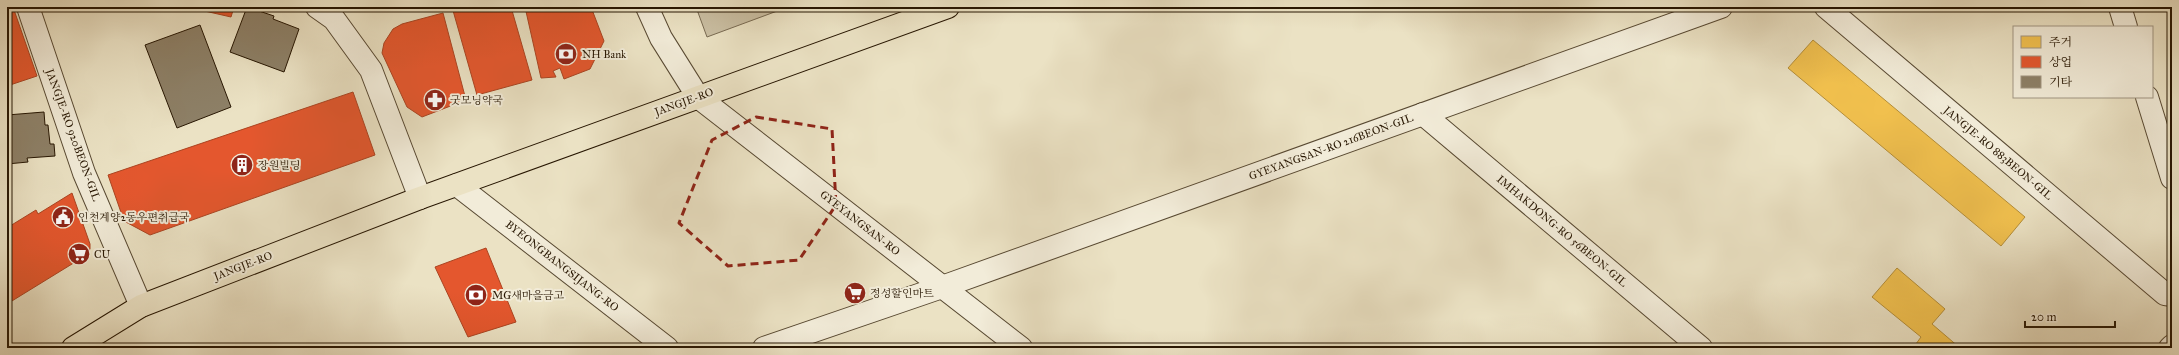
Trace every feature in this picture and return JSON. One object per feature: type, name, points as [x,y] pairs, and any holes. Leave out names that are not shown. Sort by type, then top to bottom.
[{"type":"main road","name":"JANGJE-RO","points":[[73,348],[141,306],[420,198],[948,7]]},
{"type":"street","name":"JANGJE-RO 920BEON-GIL","points":[[28,7],[84,173],[141,306]]},
{"type":"street","points":[[317,7],[334,19],[371,70],[420,198]]},
{"type":"street","name":"GYEYANGSAN-RO","points":[[647,7],[660,38],[698,97],[1021,348]]},
{"type":"street","name":"GYEYANGSAN-RO 216BEON-GIL","points":[[764,348],[942,286],[1721,7]]},
{"type":"street","name":"JANGJE-RO 883BEON-GIL","points":[[1826,7],[2165,294],[2172,295]]},
{"type":"street","points":[[2120,7],[2126,26]]},
{"type":"street","points":[[2147,98],[2172,178]]},
{"type":"street","name":"IMHAKDONG-RO 56BEON-GIL","points":[[1422,114],[1701,348]]},
{"type":"street","name":"BYEONGBANGSIJANG-RO","points":[[457,185],[667,348]]},
{"type":"highlighted area","points":[[756,117],[832,129],[836,205],[799,260],[728,266],[679,223],[712,140]]},
{"type":"shaded area","points":[[696,7],[788,7],[707,37]]},
{"type":"building: 주거","points":[[1813,40],[2025,217],[2001,246],[1788,68]]},
{"type":"building: 주거","points":[[1897,268],[1945,309],[1932,324],[1960,348],[1913,348],[1921,337],[1872,297]]},
{"type":"building: 상업","points":[[7,7],[13,7],[37,76],[7,86]]},
{"type":"building: 상업","points":[[187,7],[234,7],[231,17]]},
{"type":"building: 상업","points":[[452,7],[511,7],[532,80],[477,95]]},
{"type":"building: 상업","name":"NH Bank","points":[[525,7],[591,7],[604,41],[590,69],[564,79],[560,68],[553,71],[556,77],[541,78]]},
{"type":"building: 상업","points":[[443,13],[466,100],[422,117],[407,107],[382,53],[384,43],[393,29],[402,24]]},
{"type":"building: 상업","name":"장원빌딩","points":[[353,92],[375,155],[150,235],[124,221],[108,175]]},
{"type":"building: 상업","points":[[72,193],[90,244],[90,249],[85,256],[7,304],[7,221],[10,226],[36,210],[38,214]]},
{"type":"building: 상업","name":"MG새마을금고","points":[[486,248],[516,322],[468,337],[435,267]]},
{"type":"building: 기타","points":[[247,7],[274,16],[273,19],[299,29],[284,72],[230,52]]},
{"type":"building: 기타","points":[[200,25],[231,107],[177,128],[145,45]]},
{"type":"building: 기타","points":[[44,112],[45,125],[48,125],[50,144],[54,144],[55,156],[27,158],[28,162],[7,164],[7,115]]},
{"type":"place","name":"NH Bank","points":[[566,54]]},
{"type":"place","name":"굿모닝약국","points":[[435,100]]},
{"type":"place","name":"장원빌딩","points":[[242,165]]},
{"type":"place","name":"인천계양2동우편취급국","points":[[63,217]]},
{"type":"place","name":"CU","points":[[79,254]]},
{"type":"place","name":"정성할인마트","points":[[855,293]]},
{"type":"place","name":"MG새마을금고","points":[[476,295]]}]
